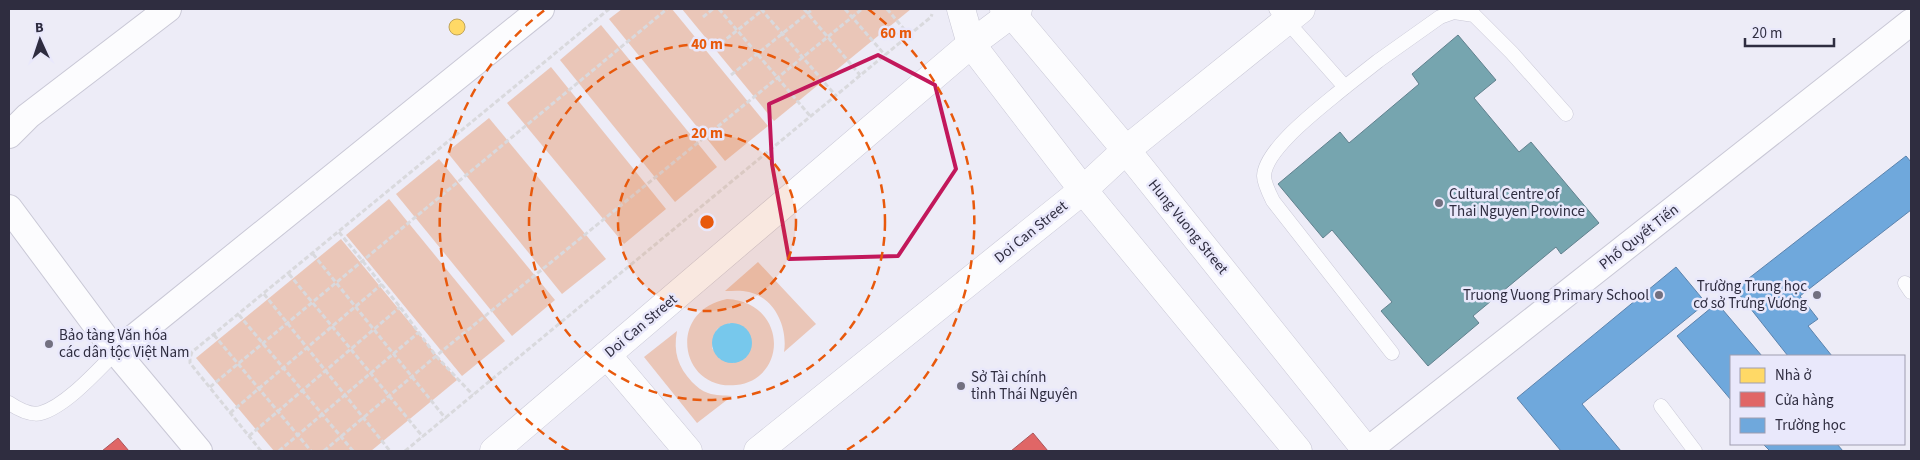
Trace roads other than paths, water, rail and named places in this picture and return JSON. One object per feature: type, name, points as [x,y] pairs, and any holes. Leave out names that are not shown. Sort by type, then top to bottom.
[{"type":"main road","points":[[961,9],[971,44],[1083,190],[1298,451]]},
{"type":"main road","name":"Doi Can Street","points":[[494,451],[1011,10]]},
{"type":"main road","name":"Hung Vuong Street","points":[[1011,10],[1126,150],[1367,451]]},
{"type":"main road","name":"Doi Can Street","points":[[758,451],[1083,190],[1126,150],[1288,13]]},
{"type":"main road","points":[[608,355],[688,451]]},
{"type":"street","points":[[9,135],[28,116],[168,9]]},
{"type":"street","points":[[116,352],[541,9]]},
{"type":"street","name":"Phố Quyết Tiến","points":[[1367,451],[1911,22]]},
{"type":"street","points":[[9,208],[116,352],[199,451]]},
{"type":"lane","points":[[1392,353],[1273,201],[1264,177],[1270,157],[1287,137],[1345,86],[1440,17],[1454,12],[1474,15],[1512,53],[1566,114]]},
{"type":"lane","points":[[1288,13],[1345,86]]},
{"type":"lane","points":[[9,404],[25,412],[40,413],[48,410],[62,403],[116,352]]},
{"type":"lane","points":[[1661,406],[1695,451]]},
{"type":"water","points":[[732,323],[746,329],[752,343],[746,357],[732,363],[718,357],[712,343],[718,329]]},
{"type":"place","name":"Cultural Centre of Thai Nguyen Province","points":[[1439,203]]},
{"type":"place","name":"Truong Vuong Primary School","points":[[1659,295]]},
{"type":"place","name":"Trường Trung học cơ sở Trưng Vương","points":[[1817,295]]},
{"type":"place","name":"Bảo tàng Văn hóa các dân tộc Việt Nam","points":[[49,344]]},
{"type":"place","name":"Sở Tài chính tỉnh Thái Nguyên","points":[[961,386]]}]
